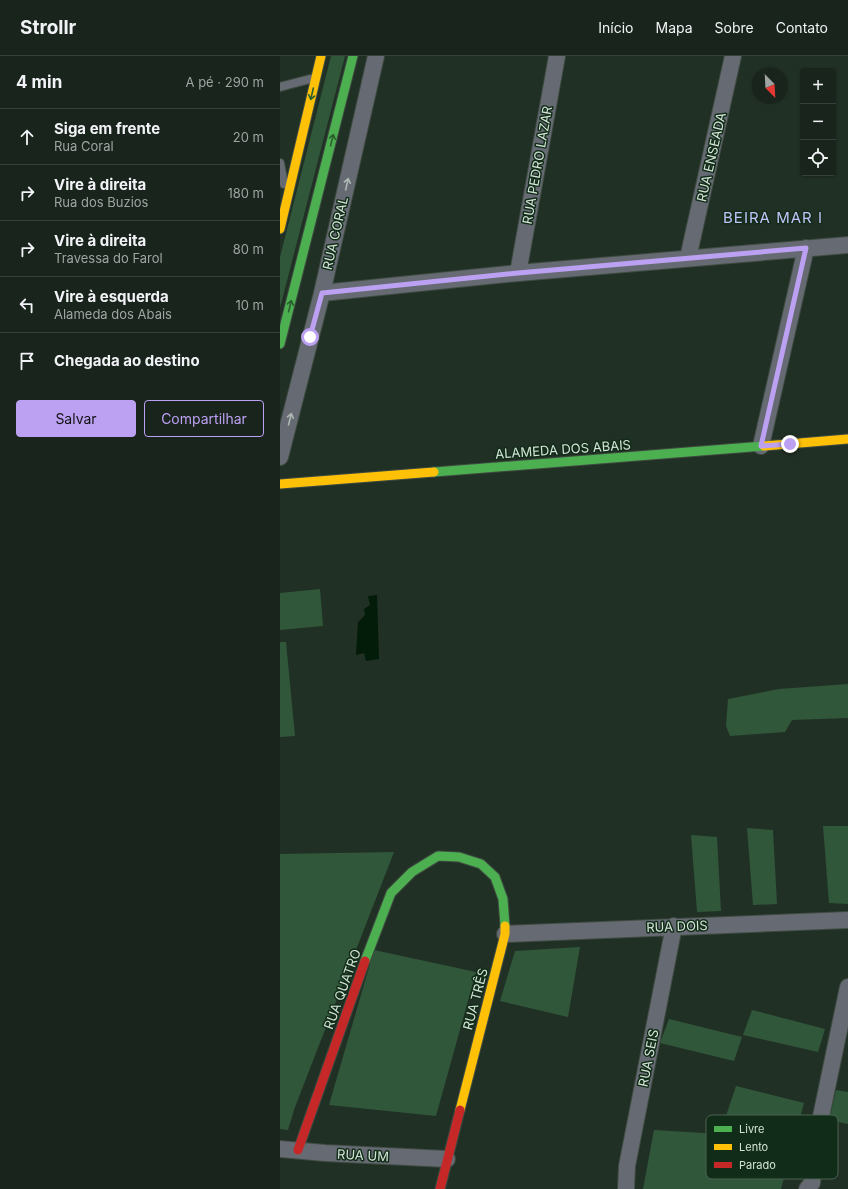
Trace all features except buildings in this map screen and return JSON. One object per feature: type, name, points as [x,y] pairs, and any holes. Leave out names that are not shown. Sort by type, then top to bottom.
[{"type":"street","points":[[280,229],[321,56]]},
{"type":"street","points":[[280,344],[353,56]]},
{"type":"street","name":"RUA CORAL","points":[[280,456],[322,293],[376,56]]},
{"type":"street","name":"RUA PEDRO LAZAR","points":[[518,273],[557,56]]},
{"type":"street","name":"RUA ENSEADA","points":[[688,258],[733,56]]},
{"type":"street","points":[[322,293],[518,273],[848,245]]},
{"type":"street","points":[[761,446],[806,248]]},
{"type":"street","name":"ALAMEDA DOS ABAIS","points":[[280,484],[848,439]]},
{"type":"street","name":"RUA TRÊS","points":[[438,856],[460,857],[481,864],[495,877],[503,899],[505,934],[440,1189]]},
{"type":"street","name":"RUA QUATRO","points":[[298,1150],[391,893],[412,872],[438,856]]},
{"type":"street","name":"RUA DOIS","points":[[505,934],[848,920]]},
{"type":"street","name":"RUA SEIS","points":[[626,1189],[627,1166],[674,926]]},
{"type":"street","points":[[821,1115],[848,987]]},
{"type":"street","name":"RUA UM","points":[[280,1149],[325,1153],[447,1159]]},
{"type":"street","points":[[807,1189],[812,1183],[812,1179]]},
{"type":"lane","points":[[280,87],[316,77]]},
{"type":"lane","points":[[280,163],[287,200]]},
{"type":"green space","points":[[331,56],[345,56],[280,308],[280,257]]},
{"type":"green space","points":[[320,589],[323,626],[280,630],[280,593]]},
{"type":"green space","points":[[280,642],[286,642],[295,736],[280,737]]},
{"type":"green space","points":[[848,684],[848,718],[792,720],[785,732],[730,736],[726,726],[728,699],[779,689]]},
{"type":"green space","points":[[823,826],[848,826],[848,904],[829,903]]},
{"type":"green space","points":[[747,828],[773,830],[777,904],[753,905]]},
{"type":"green space","points":[[691,835],[717,837],[721,911],[697,912]]},
{"type":"green space","points":[[394,852],[295,1107],[288,1130],[280,1129],[280,854]]},
{"type":"green space","points":[[580,947],[568,1017],[500,1001],[515,951]]},
{"type":"green space","points":[[374,950],[476,972],[436,1116],[329,1105]]},
{"type":"green space","points":[[752,1010],[825,1029],[818,1052],[743,1035]]},
{"type":"green space","points":[[669,1019],[742,1037],[734,1061],[660,1043]]},
{"type":"green space","points":[[736,1086],[804,1103],[801,1115],[726,1115]]},
{"type":"green space","points":[[836,1090],[848,1092],[848,1124],[838,1122],[838,1115],[830,1115]]},
{"type":"green space","points":[[654,1130],[706,1133],[706,1179],[784,1179],[781,1189],[643,1189]]},
{"type":"shaded area","points":[[377,595],[379,659],[366,661],[364,653],[356,655],[358,622],[365,615],[364,609],[370,605],[368,596]]},
{"type":"traffic: fast","points":[[280,344],[353,56]]},
{"type":"traffic: fast","points":[[434,472],[764,446]]},
{"type":"traffic: fast","points":[[365,961],[391,893],[412,872],[438,856],[459,857],[481,864],[495,877],[503,899],[505,926]]},
{"type":"traffic: slow","points":[[280,229],[321,56]]},
{"type":"traffic: slow","points":[[764,446],[848,439]]},
{"type":"traffic: slow","points":[[280,484],[434,472]]},
{"type":"traffic: slow","points":[[460,1110],[505,934],[505,926]]},
{"type":"traffic: jam","points":[[298,1150],[365,961]]},
{"type":"traffic: jam","points":[[440,1189],[460,1110]]},
{"type":"district","name":"BEIRA MAR I","points":[[773,217]]},
{"type":"route","points":[[310,337],[322,293],[518,273],[806,248],[761,446],[790,444]]}]
